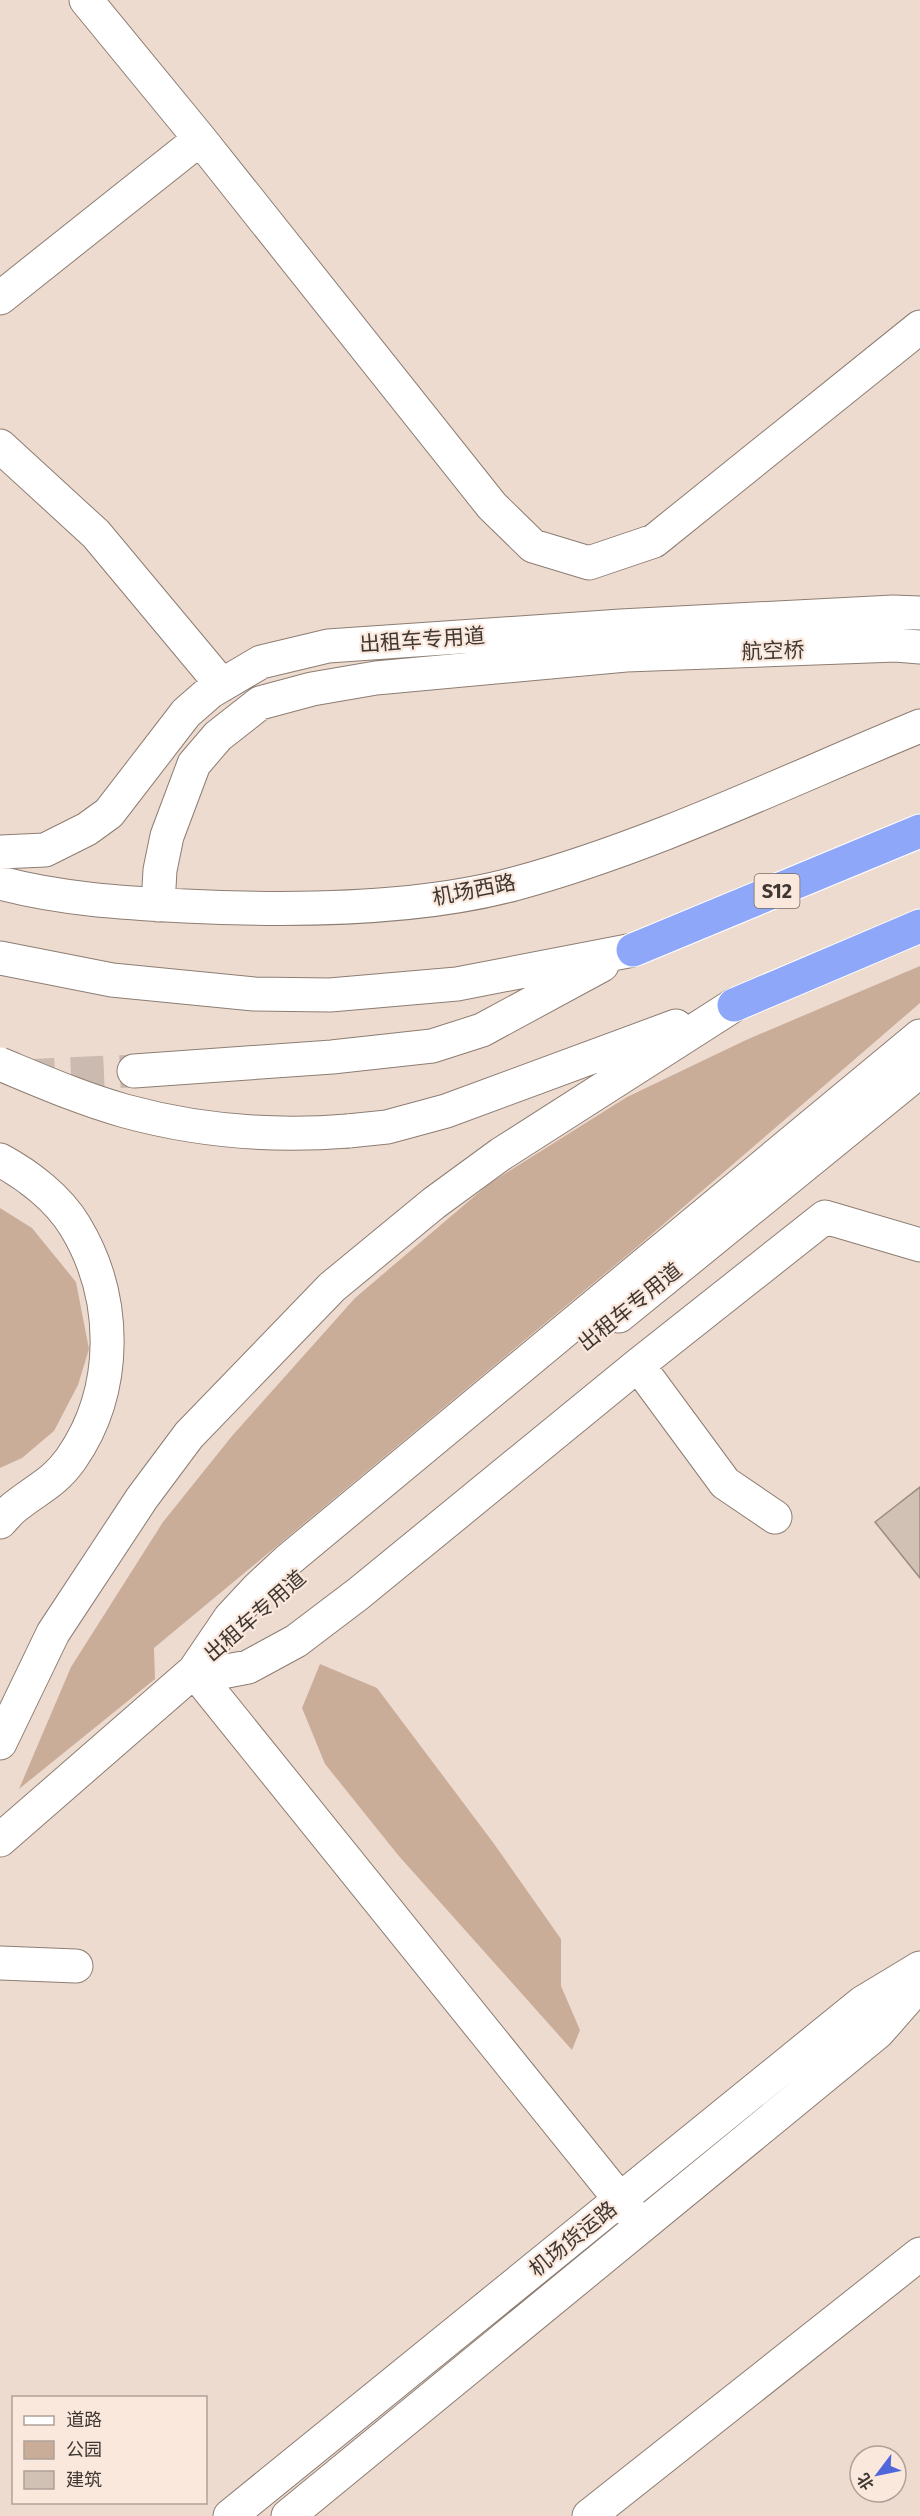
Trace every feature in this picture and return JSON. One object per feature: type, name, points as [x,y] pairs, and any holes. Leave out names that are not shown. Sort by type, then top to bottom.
[{"type":"highway","name":"S12","points":[[633,950],[920,831]]},
{"type":"highway","points":[[734,1005],[920,926]]},
{"type":"street","points":[[86,0],[492,507],[533,546],[589,563],[654,542],[920,327]]},
{"type":"street","points":[[0,298],[200,140]]},
{"type":"street","points":[[0,446],[96,534],[222,685]]},
{"type":"street","name":"出租车专用道","points":[[0,852],[45,850],[87,829],[109,813],[186,713],[210,692],[261,662],[328,646],[624,640],[893,612],[920,613]]},
{"type":"street","points":[[158,905],[160,870],[167,836],[194,764],[218,736],[260,703],[312,689],[624,640]]},
{"type":"street","name":"航空桥","points":[[624,640],[920,647]]},
{"type":"street","name":"机场西路","points":[[0,883],[60,896],[158,905],[293,909],[425,900],[512,885],[614,852],[674,830],[920,726]]},
{"type":"street","points":[[0,958],[56,971],[124,981],[254,994],[330,994],[457,984],[633,950]]},
{"type":"street","points":[[134,1071],[332,1057],[432,1046],[482,1030],[633,950]]},
{"type":"street","points":[[0,1064],[123,1111],[166,1121],[200,1127],[276,1134],[348,1131],[387,1127],[462,1106],[734,1005]]},
{"type":"street","points":[[0,1743],[53,1633],[142,1498],[189,1435],[332,1287],[434,1203],[485,1166],[544,1125],[734,1005]]},
{"type":"street","points":[[0,1840],[194,1671],[230,1618],[287,1561],[920,1036]]},
{"type":"street","name":"出租车专用道","points":[[194,1671],[233,1632],[920,1071]]},
{"type":"street","points":[[0,1160],[39,1187],[74,1225],[98,1281],[106,1315],[108,1343],[108,1359],[100,1397],[93,1418],[72,1457],[48,1485],[5,1512]]},
{"type":"street","name":"出租车专用道","points":[[194,1671],[222,1672],[248,1667],[296,1641],[358,1594],[638,1365],[825,1217],[920,1245]]},
{"type":"street","points":[[638,1365],[725,1483],[775,1517]]},
{"type":"street","points":[[194,1671],[643,2227]]},
{"type":"street","points":[[0,1963],[76,1966]]},
{"type":"street","name":"机场货运路","points":[[230,2516],[862,2003],[920,1968]]},
{"type":"street","name":"机场货运路","points":[[288,2516],[878,2032],[920,1984]]},
{"type":"street","points":[[589,2516],[920,2254]]},
{"type":"green space","points":[[920,966],[920,1003],[637,1247],[154,1648],[155,1679],[19,1789],[71,1667],[163,1522],[232,1436],[355,1298],[490,1183],[627,1097],[746,1040]]},
{"type":"green space","points":[[0,1208],[32,1228],[76,1282],[89,1349],[78,1385],[54,1431],[22,1458],[0,1468]]},
{"type":"green space","points":[[320,1664],[377,1688],[492,1841],[561,1939],[561,1986],[580,2030],[572,2050],[398,1855],[325,1764],[302,1708]]},
{"type":"building","points":[[920,1487],[920,1578],[875,1522]]},
{"type":"tunnel","points":[[22,1076],[134,1071]]}]
